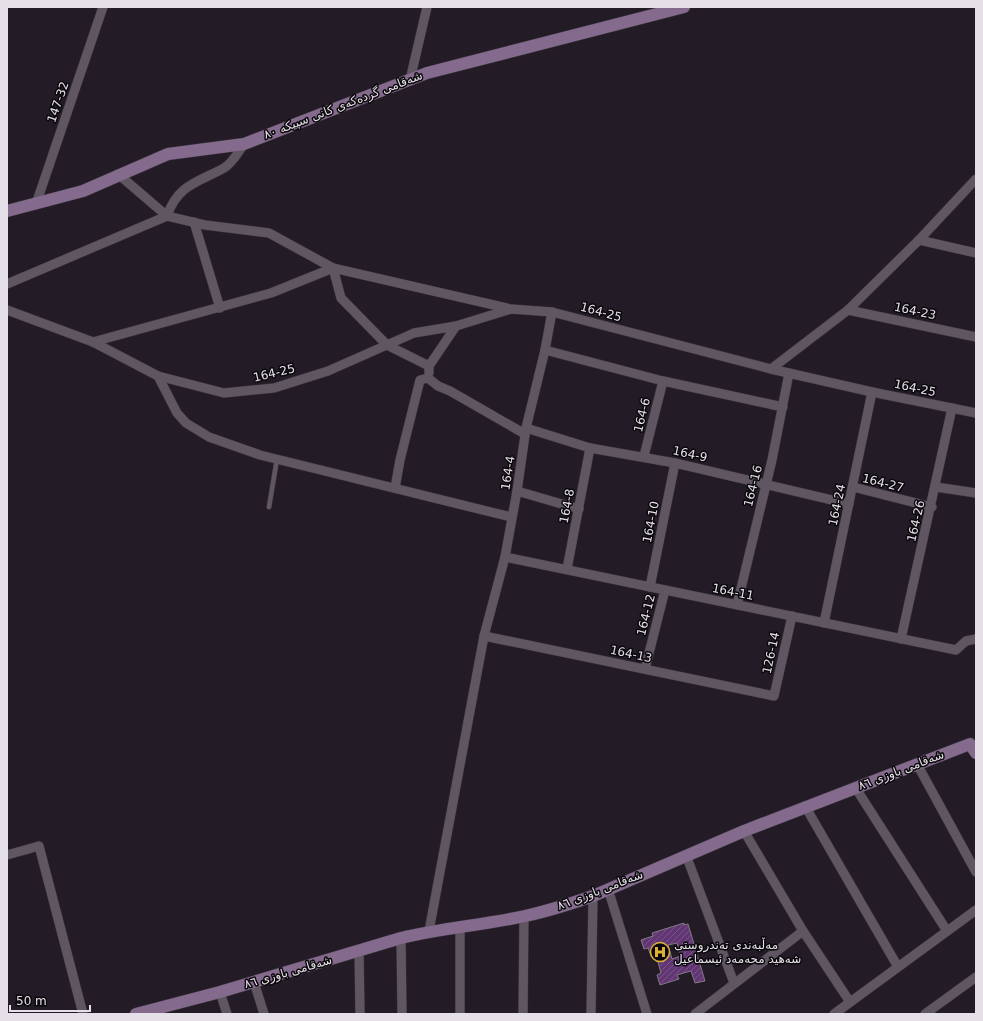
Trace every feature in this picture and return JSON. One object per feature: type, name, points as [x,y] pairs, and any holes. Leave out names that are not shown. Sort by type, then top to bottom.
[{"type":"street","name":"147-32","points":[[36,204],[103,7]]},
{"type":"street","points":[[410,80],[427,7]]},
{"type":"street","name":"شەقامی گردەکەی کانی سپیکە ٨٠","points":[[7,211],[83,191],[118,174],[168,154],[244,144],[426,73],[684,7]]},
{"type":"street","points":[[7,284],[167,216],[171,203],[190,184],[226,167],[244,144]]},
{"type":"street","points":[[118,174],[167,216],[194,222],[269,233],[333,268],[510,309]]},
{"type":"street","points":[[771,369],[848,310],[919,240],[976,179]]},
{"type":"street","points":[[194,222],[220,308]]},
{"type":"street","points":[[919,240],[976,253]]},
{"type":"street","points":[[93,342],[271,293],[333,268]]},
{"type":"street","points":[[333,268],[341,298],[386,345],[429,366]]},
{"type":"street","name":"164-25","points":[[158,376],[224,393],[274,388],[328,371],[414,334],[456,326],[510,309],[552,312],[771,369],[872,392],[976,413]]},
{"type":"street","points":[[7,310],[93,342],[158,376],[177,413],[186,423],[196,430],[226,444],[277,459],[511,517]]},
{"type":"street","name":"164-23","points":[[848,310],[976,337]]},
{"type":"street","name":"164-4","points":[[430,931],[484,636],[505,557],[526,431],[545,350],[552,312]]},
{"type":"street","points":[[395,488],[400,460],[420,380],[428,378],[429,366],[456,326]]},
{"type":"street","points":[[545,350],[663,381],[784,407]]},
{"type":"street","name":"164-16","points":[[737,604],[784,407],[789,373]]},
{"type":"street","name":"164-9","points":[[428,378],[438,386],[526,431],[590,448],[644,456],[849,504]]},
{"type":"street","name":"164-6","points":[[644,456],[663,381]]},
{"type":"street","name":"164-24","points":[[824,623],[872,392]]},
{"type":"street","name":"164-26","points":[[901,639],[932,507],[952,408]]},
{"type":"street","name":"164-8","points":[[566,569],[590,448]]},
{"type":"street","name":"164-10","points":[[650,587],[675,463]]},
{"type":"street","points":[[936,487],[976,493]]},
{"type":"street","name":"164-27","points":[[853,488],[932,507]]},
{"type":"street","points":[[517,491],[579,509]]},
{"type":"street","name":"164-11","points":[[505,557],[956,650],[966,641],[976,639]]},
{"type":"street","name":"164-12","points":[[645,670],[665,590]]},
{"type":"street","name":"126-14","points":[[774,696],[792,616]]},
{"type":"street","name":"164-13","points":[[484,636],[774,696]]},
{"type":"street","name":"شەقامی باوزی ٨٦","points":[[137,1014],[220,992],[401,938],[430,931],[524,916],[560,907],[608,890],[686,855],[806,806],[917,764],[974,746]]},
{"type":"street","points":[[917,764],[976,872]]},
{"type":"street","points":[[855,787],[947,931]]},
{"type":"street","points":[[806,806],[898,967]]},
{"type":"street","points":[[744,831],[803,932],[850,1002]]},
{"type":"street","points":[[7,855],[39,846],[84,1014]]},
{"type":"street","points":[[686,855],[734,983]]},
{"type":"street","points":[[608,890],[647,1014]]},
{"type":"street","points":[[591,1014],[593,896]]},
{"type":"street","points":[[837,1013],[976,910]]},
{"type":"street","points":[[523,1014],[524,916]]},
{"type":"street","points":[[460,926],[460,1014]]},
{"type":"street","points":[[695,1014],[803,932]]},
{"type":"street","points":[[401,938],[402,1014]]},
{"type":"street","points":[[359,951],[360,1014]]},
{"type":"street","points":[[925,1014],[976,977]]},
{"type":"street","points":[[254,982],[264,1014]]},
{"type":"street","points":[[220,992],[224,1012]]},
{"type":"lane","points":[[269,507],[277,459]]},
{"type":"building","name":"مەڵبەندی تەندروستی شەهید محەمەد ئیسماعیل","points":[[684,923],[684,925],[688,924],[705,981],[695,983],[691,971],[677,975],[679,979],[660,985],[657,975],[661,973],[656,955],[651,956],[648,948],[644,949],[641,940],[653,936],[652,933]],"holes":[[[677,943],[681,956],[672,959],[668,945]]]},
{"type":"place","name":"مەڵبەندی تەندروستی شەهید محەمەد ئیسماعیل","points":[[660,952]]}]
